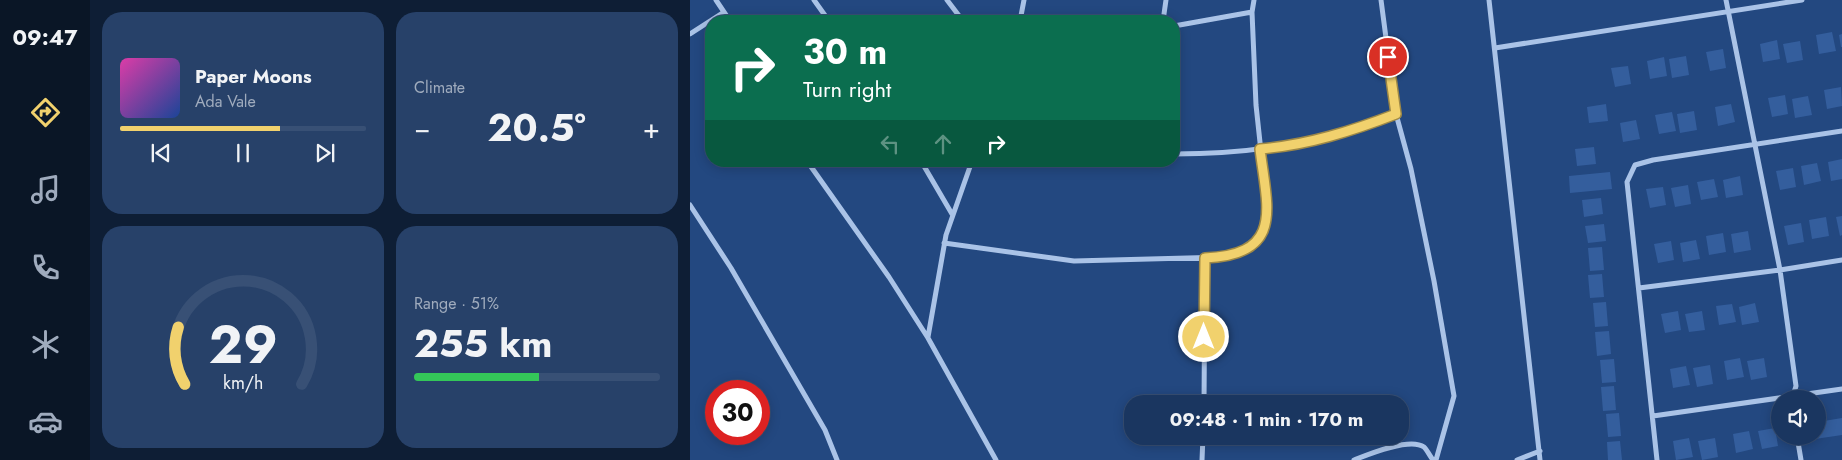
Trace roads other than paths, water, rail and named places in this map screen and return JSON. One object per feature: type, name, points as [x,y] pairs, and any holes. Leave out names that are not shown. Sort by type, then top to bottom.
[{"type":"street","points":[[716,0],[726,15]]},
{"type":"street","points":[[814,0],[825,15]]},
{"type":"street","points":[[947,0],[958,15]]},
{"type":"street","points":[[1021,15],[1024,0]]},
{"type":"street","points":[[1164,15],[1166,0]]},
{"type":"street","points":[[944,243],[1074,261],[1225,257],[1244,250],[1262,235],[1268,218],[1260,149],[1252,12],[1254,0]]},
{"type":"street","points":[[1381,0],[1396,114],[1411,169],[1431,262],[1454,396],[1435,460]]},
{"type":"street","points":[[1489,0],[1496,48],[1540,460]]},
{"type":"street","points":[[1726,0],[1780,270],[1796,386],[1794,390]]},
{"type":"street","points":[[1496,48],[1802,0]]},
{"type":"street","points":[[719,15],[724,12]]},
{"type":"street","points":[[1180,25],[1252,12]]},
{"type":"street","points":[[690,34],[705,24]]},
{"type":"street","points":[[1180,154],[1288,146],[1355,130],[1396,114]]},
{"type":"street","points":[[1657,460],[1627,182],[1635,166],[1653,160],[1842,131]]},
{"type":"street","points":[[811,167],[889,277],[928,338],[993,459]]},
{"type":"street","points":[[925,167],[952,214]]},
{"type":"street","points":[[928,338],[944,243],[952,214],[970,167]]},
{"type":"street","points":[[690,205],[731,268],[825,430],[837,460]]},
{"type":"street","points":[[1204,395],[1205,258]]},
{"type":"street","points":[[1639,288],[1842,260]]},
{"type":"street","points":[[1826,392],[1842,389]]},
{"type":"street","points":[[1652,416],[1771,401]]},
{"type":"street","points":[[1354,460],[1386,448],[1414,443],[1424,447],[1435,460]]},
{"type":"street","points":[[1202,460],[1203,445]]},
{"type":"street","points":[[1798,445],[1801,460]]},
{"type":"street","points":[[1517,460],[1540,451]]}]
